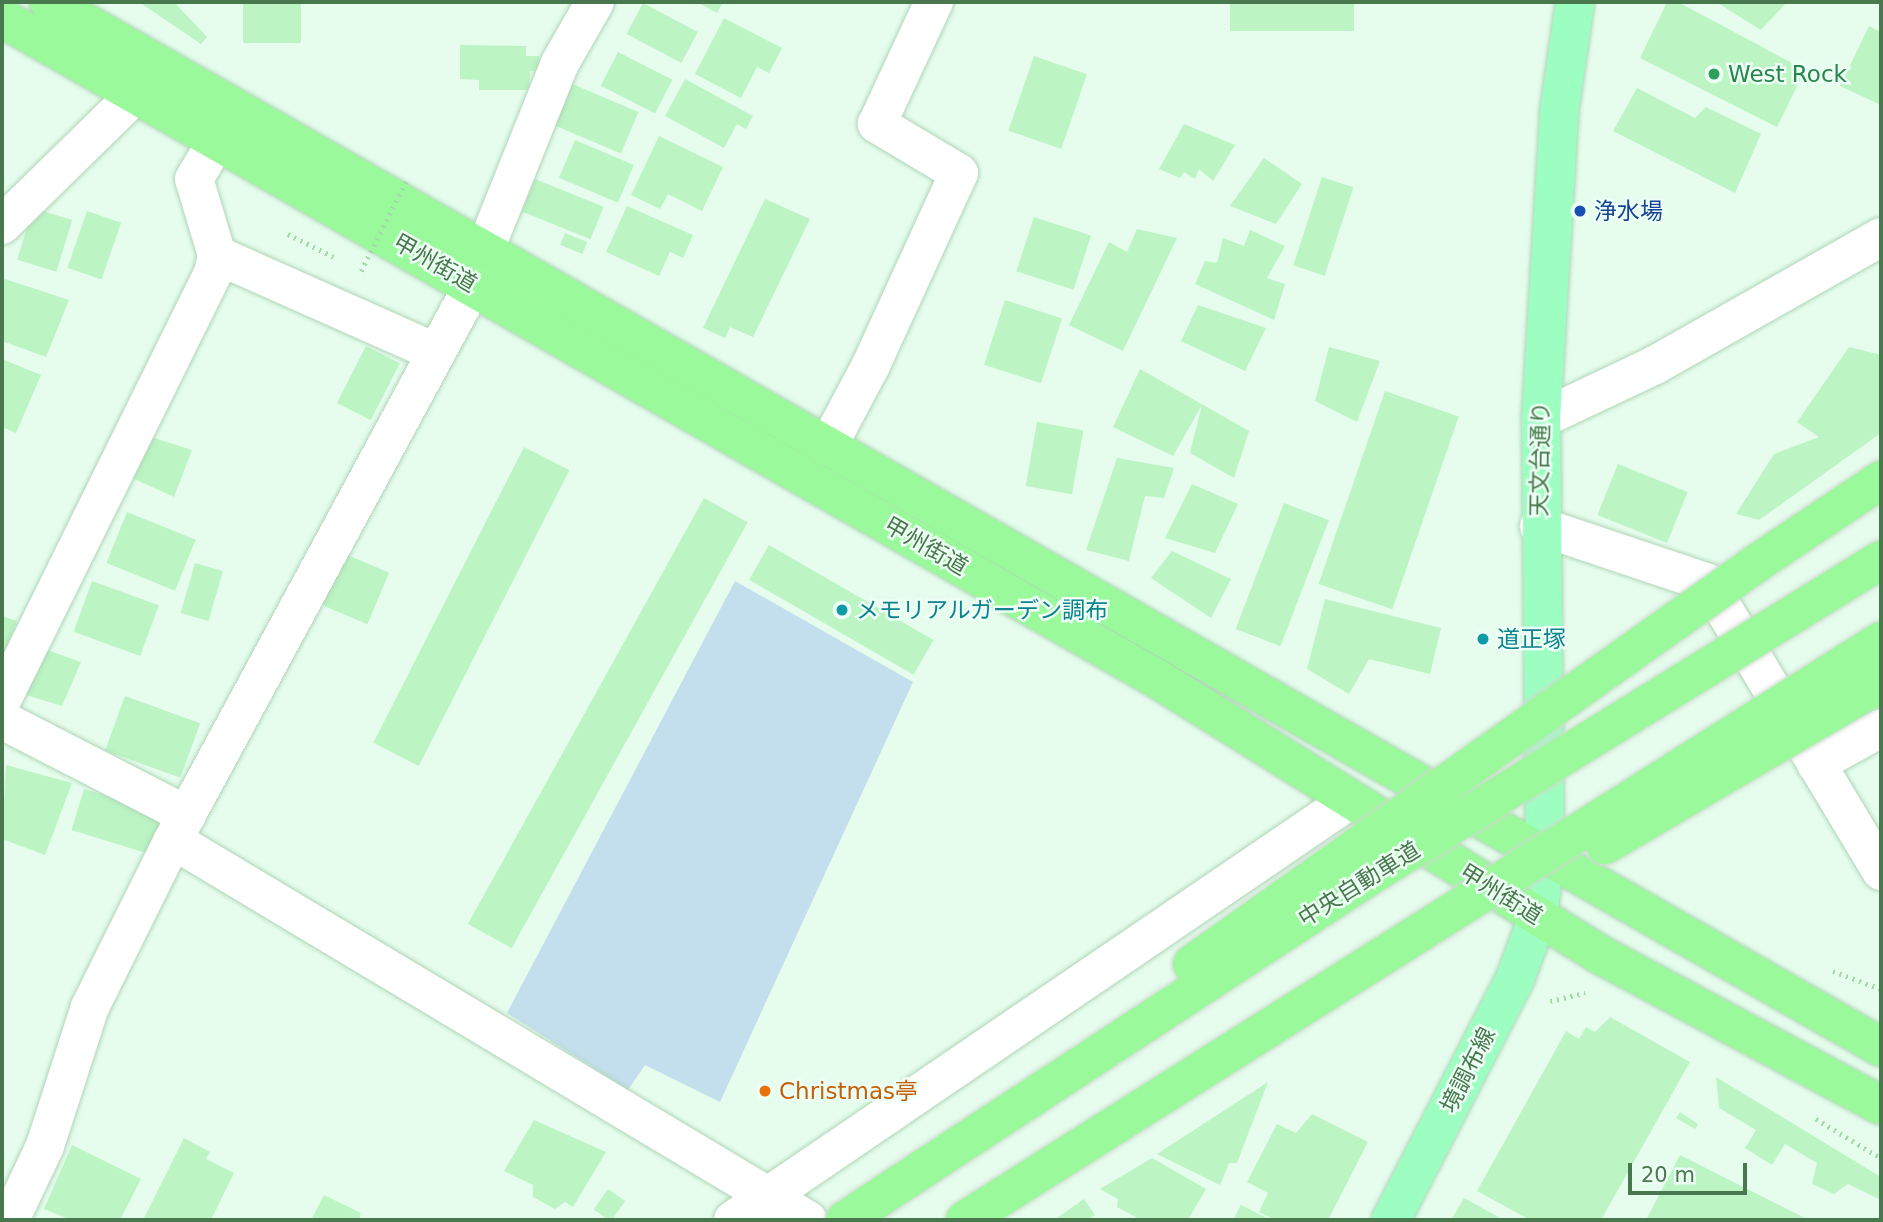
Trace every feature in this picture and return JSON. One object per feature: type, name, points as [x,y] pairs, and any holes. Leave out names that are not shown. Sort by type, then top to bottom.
[{"type":"highway","name":"甲州街道","points":[[49,2],[479,268],[1156,678],[1538,917],[1645,979],[1881,1105]]},
{"type":"highway","name":"甲州街道","points":[[2,18],[218,139],[479,268],[828,446],[1881,1047]]},
{"type":"highway","points":[[962,1140],[1236,930],[1881,480]]},
{"type":"highway","name":"中央自動車道","points":[[845,1220],[962,1140],[1376,872],[1881,560]]},
{"type":"highway","points":[[965,1220],[1881,641]]},
{"type":"highway","points":[[1306,1003],[1578,860],[1881,683]]},
{"type":"highway","points":[[1769,982],[1881,1026]]},
{"type":"main road","name":"天文台通り","points":[[1538,917],[1545,857],[1539,526],[1541,419],[1559,111],[1576,2]]},
{"type":"main road","name":"境調布線","points":[[1391,1220],[1515,979],[1538,917]]},
{"type":"street","points":[[10,1220],[45,1146],[90,1007],[180,827],[479,268],[560,63],[595,2]]},
{"type":"street","points":[[828,446],[872,365],[959,173],[877,124],[934,2]]},
{"type":"street","points":[[2,225],[137,93]]},
{"type":"street","points":[[2,700],[213,273],[217,255],[194,179],[218,139]]},
{"type":"street","points":[[1541,419],[1655,365],[1881,237]]},
{"type":"street","points":[[217,255],[435,352]]},
{"type":"street","points":[[1539,526],[1708,583],[1881,872]]},
{"type":"street","points":[[2,720],[180,827],[808,1220]]},
{"type":"street","points":[[1816,764],[1881,728]]},
{"type":"street","points":[[733,1220],[1350,800]]},
{"type":"path","points":[[348,265],[361,271],[407,179]]},
{"type":"path","points":[[288,234],[336,259]]},
{"type":"path","points":[[1545,1010],[1552,998],[1592,992]]},
{"type":"path","points":[[1811,1116],[1881,1158]]},
{"type":"shaded area","points":[[735,581],[913,682],[720,1102],[645,1065],[628,1090],[507,1013]]},
{"type":"building","points":[[139,2],[174,2],[207,37],[201,44]]},
{"type":"building","points":[[243,2],[301,2],[301,43],[243,43]]},
{"type":"building","points":[[697,2],[723,2],[717,13]]},
{"type":"building","points":[[1230,2],[1354,2],[1354,31],[1230,31]]},
{"type":"building","points":[[1667,2],[1678,2],[1805,70],[1777,127],[1640,58]]},
{"type":"building","points":[[1716,2],[1787,2],[1761,30]]},
{"type":"building","points":[[643,3],[698,32],[681,63],[627,34]]},
{"type":"building","points":[[724,18],[782,48],[769,73],[757,67],[741,98],[695,74]]},
{"type":"building","points":[[1869,26],[1881,32],[1881,105],[1840,86]]},
{"type":"building","points":[[460,45],[526,46],[526,56],[539,56],[539,71],[530,71],[529,90],[479,90],[479,80],[460,79]]},
{"type":"building","points":[[618,52],[672,80],[655,114],[601,86]]},
{"type":"building","points":[[1034,56],[1087,74],[1061,149],[1008,131]]},
{"type":"building","points":[[685,79],[753,116],[746,129],[737,124],[724,148],[665,116]]},
{"type":"building","points":[[563,80],[638,112],[621,153],[545,121]]},
{"type":"building","points":[[1637,88],[1695,118],[1706,107],[1761,134],[1735,193],[1613,131]]},
{"type":"building","points":[[1184,124],[1235,145],[1213,181],[1199,169],[1195,179],[1184,172],[1180,178],[1159,169]]},
{"type":"building","points":[[659,136],[723,167],[702,211],[668,194],[660,209],[631,195]]},
{"type":"building","points":[[575,140],[634,165],[618,203],[559,178]]},
{"type":"building","points":[[1264,158],[1302,184],[1276,224],[1230,206]]},
{"type":"building","points":[[1322,177],[1353,187],[1325,276],[1293,265]]},
{"type":"building","points":[[535,179],[604,207],[591,239],[522,211]]},
{"type":"building","points":[[765,199],[810,219],[753,337],[730,327],[725,338],[703,328]]},
{"type":"building","points":[[627,206],[693,235],[683,258],[670,252],[659,276],[606,252]]},
{"type":"building","points":[[33,208],[72,220],[56,272],[17,260]]},
{"type":"building","points":[[87,211],[121,223],[102,279],[67,268]]},
{"type":"building","points":[[1034,217],[1091,236],[1073,290],[1016,271]]},
{"type":"building","points":[[1137,229],[1177,238],[1123,351],[1069,325],[1109,242],[1127,252]]},
{"type":"building","points":[[1250,230],[1285,246],[1267,278],[1285,284],[1274,320],[1195,284],[1205,261],[1217,263],[1223,238],[1244,246]]},
{"type":"building","points":[[565,233],[587,242],[582,254],[560,245]]},
{"type":"building","points":[[2,278],[69,300],[46,357],[2,341]]},
{"type":"building","points":[[1005,300],[1062,319],[1041,383],[984,365]]},
{"type":"building","points":[[1198,305],[1266,328],[1245,371],[1181,341]]},
{"type":"building","points":[[366,346],[400,363],[371,420],[337,403]]},
{"type":"building","points":[[1329,347],[1380,361],[1357,422],[1315,401]]},
{"type":"building","points":[[1849,347],[1881,355],[1881,433],[1759,520],[1736,514],[1774,454],[1819,437],[1797,422]]},
{"type":"building","points":[[2,359],[41,375],[16,433],[2,427]]},
{"type":"building","points":[[1140,369],[1249,431],[1234,478],[1190,453],[1202,405],[1173,456],[1113,427]]},
{"type":"building","points":[[1385,391],[1459,416],[1392,609],[1319,584]]},
{"type":"building","points":[[1037,422],[1083,430],[1072,494],[1026,486]]},
{"type":"building","points":[[148,436],[192,450],[174,497],[130,477]]},
{"type":"building","points":[[524,447],[569,470],[419,766],[373,743]]},
{"type":"building","points":[[1117,458],[1174,468],[1164,498],[1145,496],[1129,561],[1086,550]]},
{"type":"building","points":[[1618,464],[1688,492],[1667,543],[1597,515]]},
{"type":"building","points":[[1192,484],[1238,504],[1215,553],[1165,538]]},
{"type":"building","points":[[704,498],[748,522],[512,948],[468,924]]},
{"type":"building","points":[[1284,503],[1329,520],[1280,646],[1236,629]]},
{"type":"building","points":[[127,512],[196,540],[175,591],[106,563]]},
{"type":"building","name":"メモリアルガーデン調布","points":[[769,545],[934,640],[914,675],[749,580]]},
{"type":"building","points":[[1172,551],[1231,579],[1211,618],[1151,578]]},
{"type":"building","points":[[345,554],[389,573],[367,624],[323,606]]},
{"type":"building","points":[[195,563],[223,571],[209,621],[181,613]]},
{"type":"building","points":[[92,581],[159,605],[140,656],[74,632]]},
{"type":"building","points":[[1325,599],[1441,628],[1430,674],[1369,659],[1349,694],[1307,669]]},
{"type":"building","points":[[2,616],[17,621],[2,661]]},
{"type":"building","points":[[47,650],[81,662],[62,706],[26,695]]},
{"type":"building","points":[[125,696],[200,723],[180,778],[105,751]]},
{"type":"building","points":[[6,765],[72,783],[45,855],[2,839]]},
{"type":"building","points":[[84,789],[165,814],[153,855],[71,830]]},
{"type":"building","points":[[1610,1017],[1690,1062],[1601,1220],[1530,1220],[1477,1191],[1566,1031],[1579,1039],[1586,1027],[1595,1032]]},
{"type":"building","points":[[1716,1077],[1881,1177],[1881,1200],[1848,1184],[1834,1194],[1812,1184],[1817,1163],[1785,1144],[1772,1165],[1745,1148],[1756,1130],[1719,1108]]},
{"type":"building","points":[[1268,1082],[1237,1163],[1229,1163],[1220,1185],[1157,1154]]},
{"type":"building","points":[[1680,1112],[1698,1124],[1695,1129],[1676,1118]]},
{"type":"building","points":[[1312,1114],[1368,1142],[1328,1220],[1275,1220],[1259,1212],[1268,1193],[1247,1182],[1277,1124],[1296,1133]]},
{"type":"building","points":[[534,1120],[606,1152],[573,1207],[565,1202],[555,1209],[533,1197],[533,1185],[504,1171]]},
{"type":"building","points":[[184,1138],[210,1152],[206,1159],[234,1173],[211,1220],[143,1220]]},
{"type":"building","points":[[72,1145],[141,1179],[120,1220],[71,1220],[44,1209]]},
{"type":"building","points":[[1680,1155],[1809,1220],[1646,1220]]},
{"type":"building","points":[[1152,1158],[1206,1189],[1188,1220],[1141,1220],[1117,1207],[1118,1199],[1100,1189]]},
{"type":"building","points":[[608,1189],[625,1201],[612,1220],[594,1209]]},
{"type":"building","points":[[324,1195],[361,1213],[359,1220],[311,1220]]},
{"type":"building","points":[[1464,1198],[1504,1220],[1451,1220]]},
{"type":"building","points":[[1084,1199],[1095,1215],[1087,1220],[1054,1220]]},
{"type":"building","points":[[1241,1205],[1271,1220],[1233,1220]]},
{"type":"place","name":"West Rock","points":[[1714,74]]},
{"type":"place","name":"浄水場","points":[[1580,211]]},
{"type":"place","name":"メモリアルガーデン調布","points":[[842,610]]},
{"type":"place","name":"道正塚","points":[[1483,639]]},
{"type":"place","name":"Christmas亭","points":[[765,1091]]}]
